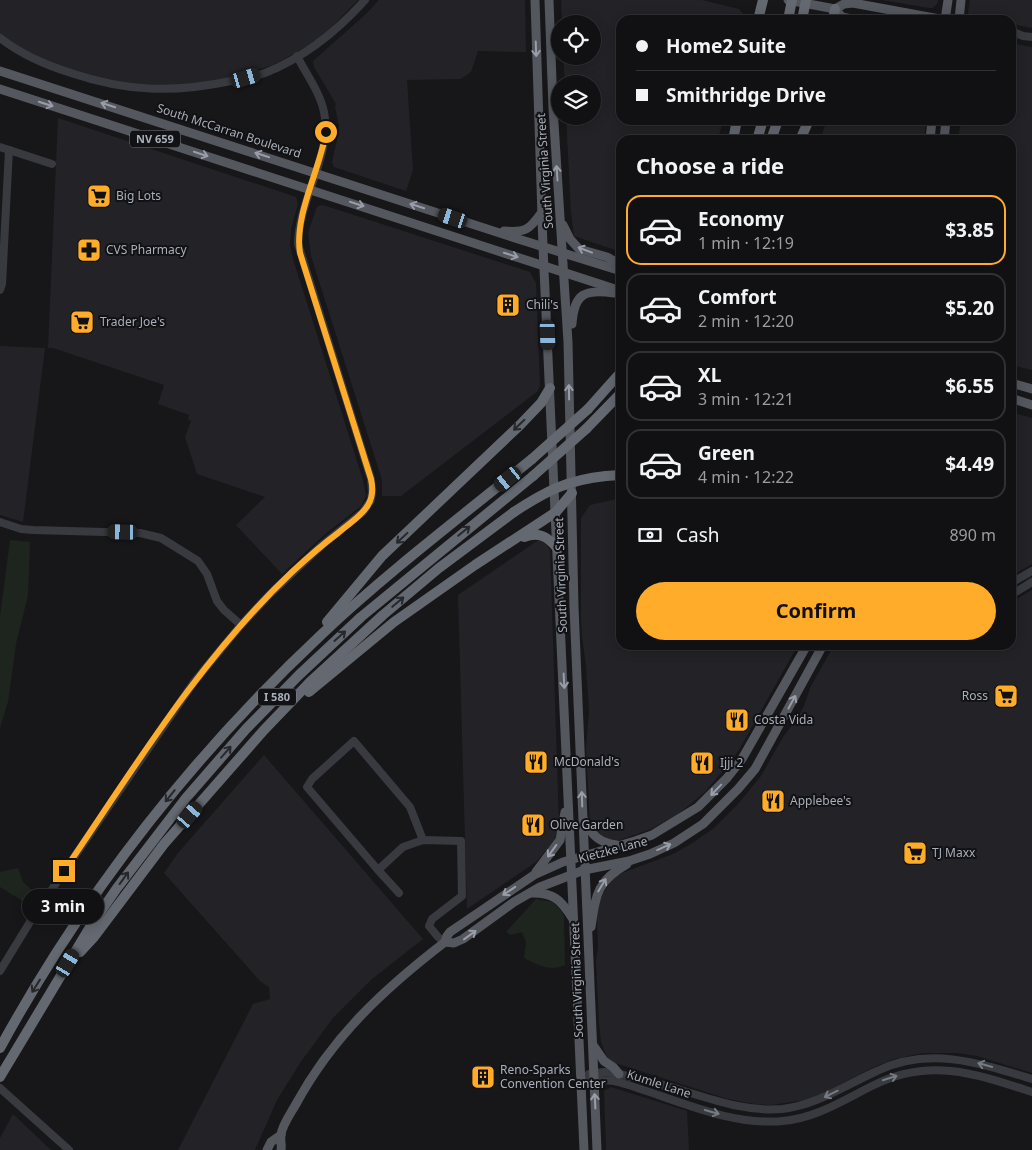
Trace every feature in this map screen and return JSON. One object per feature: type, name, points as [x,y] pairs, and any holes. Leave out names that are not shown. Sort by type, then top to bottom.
[{"type":"highway","points":[[759,15],[762,0]]},
{"type":"highway","points":[[788,15],[790,0]]},
{"type":"highway","points":[[803,15],[806,0]]},
{"type":"highway","name":"I 580","points":[[0,1048],[63,942],[104,883],[175,790],[231,726],[298,657],[376,586],[532,458],[588,409],[616,378]]},
{"type":"highway","points":[[298,657],[382,556],[520,425],[541,403],[550,388]]},
{"type":"highway","name":"I 580","points":[[0,1077],[90,927],[148,846],[192,791],[264,710],[321,653],[361,617],[428,560],[533,476],[586,429],[616,398]]},
{"type":"highway","points":[[68,963],[94,937],[164,844],[227,771],[264,730],[352,642],[439,568],[514,512],[550,489],[582,479],[616,475]]},
{"type":"highway","points":[[227,771],[306,695],[360,649],[412,609],[556,512],[572,493]]},
{"type":"highway","points":[[507,544],[527,535],[539,534],[549,539],[558,549]]},
{"type":"main road","name":"South Virginia Street","points":[[535,0],[542,212],[584,1150]]},
{"type":"main road","name":"South Virginia Street","points":[[550,0],[553,108],[569,364],[576,653],[597,1150]]},
{"type":"main road","points":[[790,0],[835,4],[853,3],[918,15]]},
{"type":"main road","points":[[946,15],[948,0]]},
{"type":"main road","points":[[960,15],[961,0]]},
{"type":"main road","name":"South McCarran Boulevard","points":[[0,71],[488,230],[616,269]]},
{"type":"main road","name":"NV 659","points":[[0,89],[545,266],[616,291]]},
{"type":"main road","points":[[488,230],[525,231],[530,228],[542,212]]},
{"type":"main road","points":[[561,221],[570,239],[579,249],[607,257],[616,262]]},
{"type":"main road","points":[[569,364],[573,311],[577,301],[591,292],[616,293]]},
{"type":"main road","points":[[1016,384],[1032,389]]},
{"type":"main road","points":[[1016,399],[1032,404]]},
{"type":"main road","name":"Kietzke Lane","points":[[281,1150],[281,1135],[310,1081],[349,1027],[390,986],[445,942],[447,936],[454,928],[534,875],[572,859],[652,835],[698,807],[717,789],[742,759],[803,650]]},
{"type":"main road","name":"Kietzke Lane","points":[[445,942],[454,943],[463,939],[530,893],[584,870],[639,858],[674,843],[710,818],[738,789],[760,760],[820,650]]},
{"type":"main road","points":[[562,653],[576,653]]},
{"type":"main road","points":[[534,875],[560,840],[568,789]]},
{"type":"main road","points":[[583,818],[597,839],[608,844],[620,846]]},
{"type":"main road","points":[[588,949],[594,903],[603,882],[614,872],[639,858]]},
{"type":"main road","points":[[530,893],[553,896],[564,905],[574,922]]},
{"type":"main road","points":[[592,1044],[604,1061],[619,1074]]},
{"type":"main road","name":"Kietzke Lane","points":[[268,1150],[274,1139],[281,1135]]},
{"type":"street","points":[[0,38],[21,52],[54,68],[108,84],[146,89],[185,89],[246,78],[267,72],[297,56],[326,37],[365,0]]},
{"type":"street","points":[[1016,33],[1023,36]]},
{"type":"street","points":[[1016,37],[1032,37]]},
{"type":"street","points":[[0,971],[33,917],[204,669],[241,625],[292,572],[363,512],[371,500],[372,485],[366,464],[300,253],[298,233],[326,132],[324,112],[318,94],[297,56]]},
{"type":"street","points":[[0,147],[52,164]]},
{"type":"street","points":[[0,290],[2,284],[9,150]]},
{"type":"street","points":[[0,522],[21,529],[140,533],[161,538],[198,561],[207,574],[218,601],[224,610],[241,625]]},
{"type":"street","points":[[1016,580],[1032,571]]},
{"type":"street","points":[[1016,592],[1032,582]]},
{"type":"street","points":[[399,893],[307,787],[354,740],[410,807],[422,840]]},
{"type":"street","points":[[378,870],[402,847],[422,840],[461,841],[462,896],[432,919],[429,926],[445,942]]},
{"type":"street","name":"Kumle Lane","points":[[581,1079],[619,1074],[741,1107],[770,1110],[800,1106],[892,1065],[924,1059],[958,1059],[975,1062],[1032,1079]]},
{"type":"street","name":"Kumle Lane","points":[[594,1077],[746,1120],[769,1122],[802,1118],[832,1108],[884,1080],[925,1070],[948,1070],[980,1075],[1032,1092]]},
{"type":"street","points":[[0,1088],[69,1150]]},
{"type":"street","points":[[741,1107],[746,1120]]},
{"type":"shaded area","points":[[0,0],[358,0],[322,37],[273,65],[223,81],[156,87],[110,82],[30,56],[0,35]]},
{"type":"shaded area","points":[[379,0],[525,0],[526,52],[478,51],[471,72],[461,79],[407,80],[413,170],[406,191],[334,167],[332,162],[339,125],[336,104],[314,67],[313,61]]},
{"type":"shaded area","points":[[561,0],[702,0],[739,9],[744,15],[616,15],[616,125],[722,125],[719,135],[616,135],[616,250],[574,236],[566,125],[601,125],[601,75],[564,75],[564,65],[601,65],[601,15],[562,15]]},
{"type":"shaded area","points":[[882,0],[938,0],[933,8],[929,8]]},
{"type":"shaded area","points":[[970,0],[1032,0],[1032,28],[1016,25],[1016,15],[969,15]]},
{"type":"shaded area","points":[[1016,44],[1032,47],[1032,370],[1016,366],[1016,135],[959,135],[960,125],[1016,125]]},
{"type":"shaded area","points":[[58,118],[296,197],[298,204],[291,229],[290,245],[293,259],[363,480],[366,496],[361,506],[324,535],[282,574],[236,525],[265,497],[197,474],[185,437],[191,421],[188,420],[189,415],[158,404],[164,385],[53,348],[48,348]]},
{"type":"shaded area","points":[[825,125],[926,125],[924,135],[822,135]]},
{"type":"shaded area","points":[[323,205],[530,272],[536,283],[540,385],[538,391],[401,496],[382,496],[382,480],[311,256],[308,233],[316,209],[318,206]]},
{"type":"shaded area","points":[[0,346],[45,348],[23,522],[0,515]]},
{"type":"shaded area","points":[[1016,413],[1032,418],[1032,564],[1016,573]]},
{"type":"shaded area","points":[[616,499],[616,650],[795,650],[739,750],[705,792],[677,815],[651,829],[620,840],[610,840],[600,836],[590,823],[586,748],[589,711],[581,617],[581,518],[590,505]]},
{"type":"shaded area","points":[[10,540],[30,542],[28,595],[16,644],[8,702],[0,728],[0,616]]},
{"type":"shaded area","points":[[537,541],[542,541],[550,550],[559,824],[554,841],[536,862],[467,909],[458,595]]},
{"type":"shaded area","points":[[1032,590],[1032,1073],[977,1056],[957,1053],[923,1053],[894,1059],[874,1067],[820,1095],[805,1100],[771,1105],[728,1099],[615,1063],[607,1058],[601,1042],[599,1024],[596,961],[598,947],[597,918],[599,903],[612,880],[622,873],[673,854],[691,844],[714,828],[738,804],[761,776],[783,737],[796,720],[804,706],[811,686],[831,650],[1016,650],[1016,599]]},
{"type":"shaded area","points":[[264,755],[423,939],[372,979],[333,1018],[300,1063],[277,1100],[255,1150],[178,1150],[253,1004],[270,999],[269,987],[260,981],[164,873],[178,853]]},
{"type":"shaded area","points":[[18,868],[23,882],[36,894],[29,905],[0,887],[0,872]]},
{"type":"shaded area","points":[[536,899],[553,902],[564,917],[565,965],[560,967],[549,968],[524,958],[526,942],[522,932],[511,935],[506,932]]},
{"type":"shaded area","points":[[611,1087],[687,1111],[689,1150],[606,1150],[604,1091]]},
{"type":"shaded area","points":[[13,1114],[51,1150],[0,1150],[0,1138]]},
{"type":"place","name":"Big Lots","points":[[99,196]]},
{"type":"place","name":"CVS Pharmacy","points":[[89,250]]},
{"type":"place","name":"Chili's","points":[[508,305]]},
{"type":"place","name":"Trader Joe's","points":[[82,322]]},
{"type":"place","name":"Ross","points":[[1006,696]]},
{"type":"place","name":"Costa Vida","points":[[737,720]]},
{"type":"place","name":"McDonald's","points":[[536,762]]},
{"type":"place","name":"Ijji 2","points":[[702,763]]},
{"type":"place","name":"Applebee's","points":[[773,801]]},
{"type":"place","name":"Olive Garden","points":[[533,825]]},
{"type":"place","name":"TJ Maxx","points":[[915,853]]},
{"type":"place","name":"Reno-Sparks Convention Center","points":[[483,1077]]},
{"type":"route","points":[[64,871],[172,713],[215,656],[268,595],[322,545],[363,512],[371,500],[371,479],[298,244],[300,224],[316,173],[326,132]]}]
